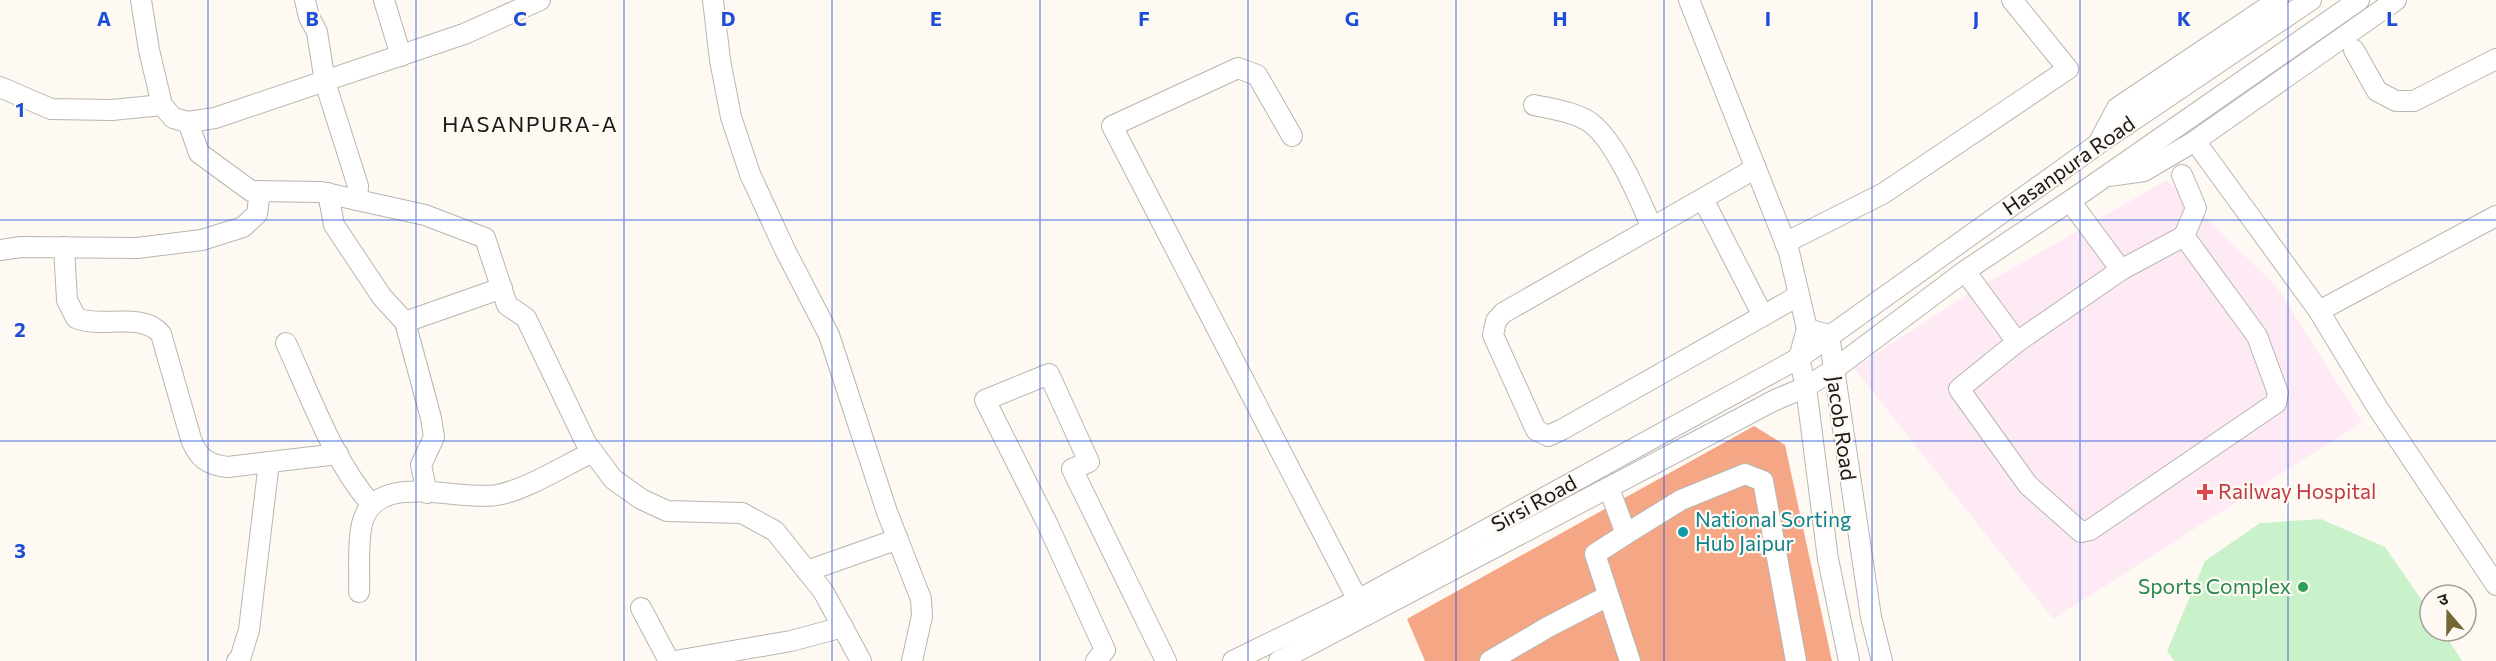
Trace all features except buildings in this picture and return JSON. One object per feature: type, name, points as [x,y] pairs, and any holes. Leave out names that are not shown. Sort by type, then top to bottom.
[{"type":"street","points":[[141,0],[148,50],[162,105],[172,118],[188,122],[215,118],[401,56],[464,34],[540,0]]},
{"type":"street","points":[[305,0],[309,17],[317,32],[325,82],[358,186],[357,200]]},
{"type":"street","points":[[384,0],[401,56]]},
{"type":"street","points":[[713,0],[731,117],[750,174],[784,250],[829,335],[898,539],[921,599],[922,616],[912,661]]},
{"type":"street","points":[[1689,0],[1785,243],[1807,329],[1799,358]]},
{"type":"street","points":[[1785,243],[1884,193],[2068,69],[2012,0]]},
{"type":"street","points":[[2098,144],[2116,108],[2277,0]]},
{"type":"street","name":"Hasanpura Road","points":[[1829,335],[2098,144],[2311,0]]},
{"type":"street","name":"Sirsi Road","points":[[1233,661],[1362,608],[1610,488],[1775,400],[1806,387],[1833,370],[1965,271],[2070,201],[2359,0]]},
{"type":"street","points":[[2103,177],[2144,171],[2195,141],[2396,0]]},
{"type":"street","points":[[2354,50],[2377,91],[2396,101],[2414,100],[2496,59]]},
{"type":"street","points":[[1292,136],[1257,75],[1238,68],[1112,126],[1362,608]]},
{"type":"street","points":[[0,87],[51,110],[112,110],[162,105]]},
{"type":"street","points":[[1534,105],[1568,113],[1592,123],[1613,149],[1628,174],[1652,228]]},
{"type":"street","points":[[188,122],[199,153],[251,191],[328,193],[425,215],[486,237],[507,305],[526,318],[586,443],[613,479],[641,499],[667,511],[742,513],[776,531],[823,591],[861,661]]},
{"type":"street","points":[[2195,141],[2319,311],[2377,406],[2496,585]]},
{"type":"street","points":[[1756,168],[1503,313],[1496,321],[1493,335],[1536,430],[1548,436],[1798,296]]},
{"type":"street","points":[[2182,176],[2196,208],[2184,236],[2121,270],[2017,342],[1959,388],[2028,485],[2075,528],[2087,531],[2278,400],[2278,393],[2257,336],[2184,236]]},
{"type":"street","points":[[0,250],[137,248],[202,240],[243,227],[257,214],[260,191]]},
{"type":"street","points":[[328,193],[334,225],[382,297],[405,322],[434,437],[421,465],[427,493]]},
{"type":"street","points":[[1703,199],[1763,316]]},
{"type":"street","points":[[2070,201],[2121,270]]},
{"type":"street","points":[[2319,311],[2496,216]]},
{"type":"street","points":[[64,248],[67,300],[76,318],[85,322],[142,323],[156,327],[161,334],[191,439],[196,452],[204,461],[215,466],[228,467],[338,454]]},
{"type":"street","points":[[1965,271],[2017,342]]},
{"type":"street","points":[[405,322],[502,288]]},
{"type":"street","points":[[1807,329],[1829,335]]},
{"type":"street","name":"Sirsi Road","points":[[1279,661],[1362,608],[1799,358],[1829,335]]},
{"type":"street","name":"Jacob Road","points":[[1829,335],[1871,616],[1882,661]]},
{"type":"street","points":[[286,343],[338,454],[352,480],[372,505]]},
{"type":"street","name":"Jacob Road","points":[[1799,358],[1806,387],[1828,559],[1838,619],[1849,661]]},
{"type":"street","points":[[1096,661],[1106,650],[1047,523],[985,399],[1049,374],[1089,462],[1072,469],[1166,661]]},
{"type":"street","points":[[359,592],[361,526],[367,510],[386,496],[400,491],[473,497],[498,495],[519,488],[593,452]]},
{"type":"street","points":[[237,661],[240,659],[249,630],[269,462]]},
{"type":"street","points":[[1630,661],[1594,554],[1681,500],[1745,474],[1763,481],[1796,661]]},
{"type":"street","points":[[1610,488],[1626,534]]},
{"type":"street","points":[[807,571],[898,539]]},
{"type":"street","points":[[1490,661],[1608,596]]},
{"type":"street","points":[[641,608],[669,661]]},
{"type":"street","points":[[675,661],[791,640],[843,627]]},
{"type":"shaded area","points":[[2167,180],[2277,287],[2362,422],[2053,619],[1854,368],[1969,293]]},
{"type":"green space","name":"Sports Complex","points":[[2321,519],[2385,547],[2418,595],[2418,643],[2451,643],[2462,661],[2174,661],[2167,651],[2205,561],[2260,523]]},
{"type":"place","name":"Railway Hospital","points":[[2205,492]]},
{"type":"place","name":"National Sorting Hub Jaipur","points":[[1683,532]]},
{"type":"place","name":"Sports Complex","points":[[2303,587]]},
{"type":"district","name":"HASANPURA-A","points":[[530,124]]}]
